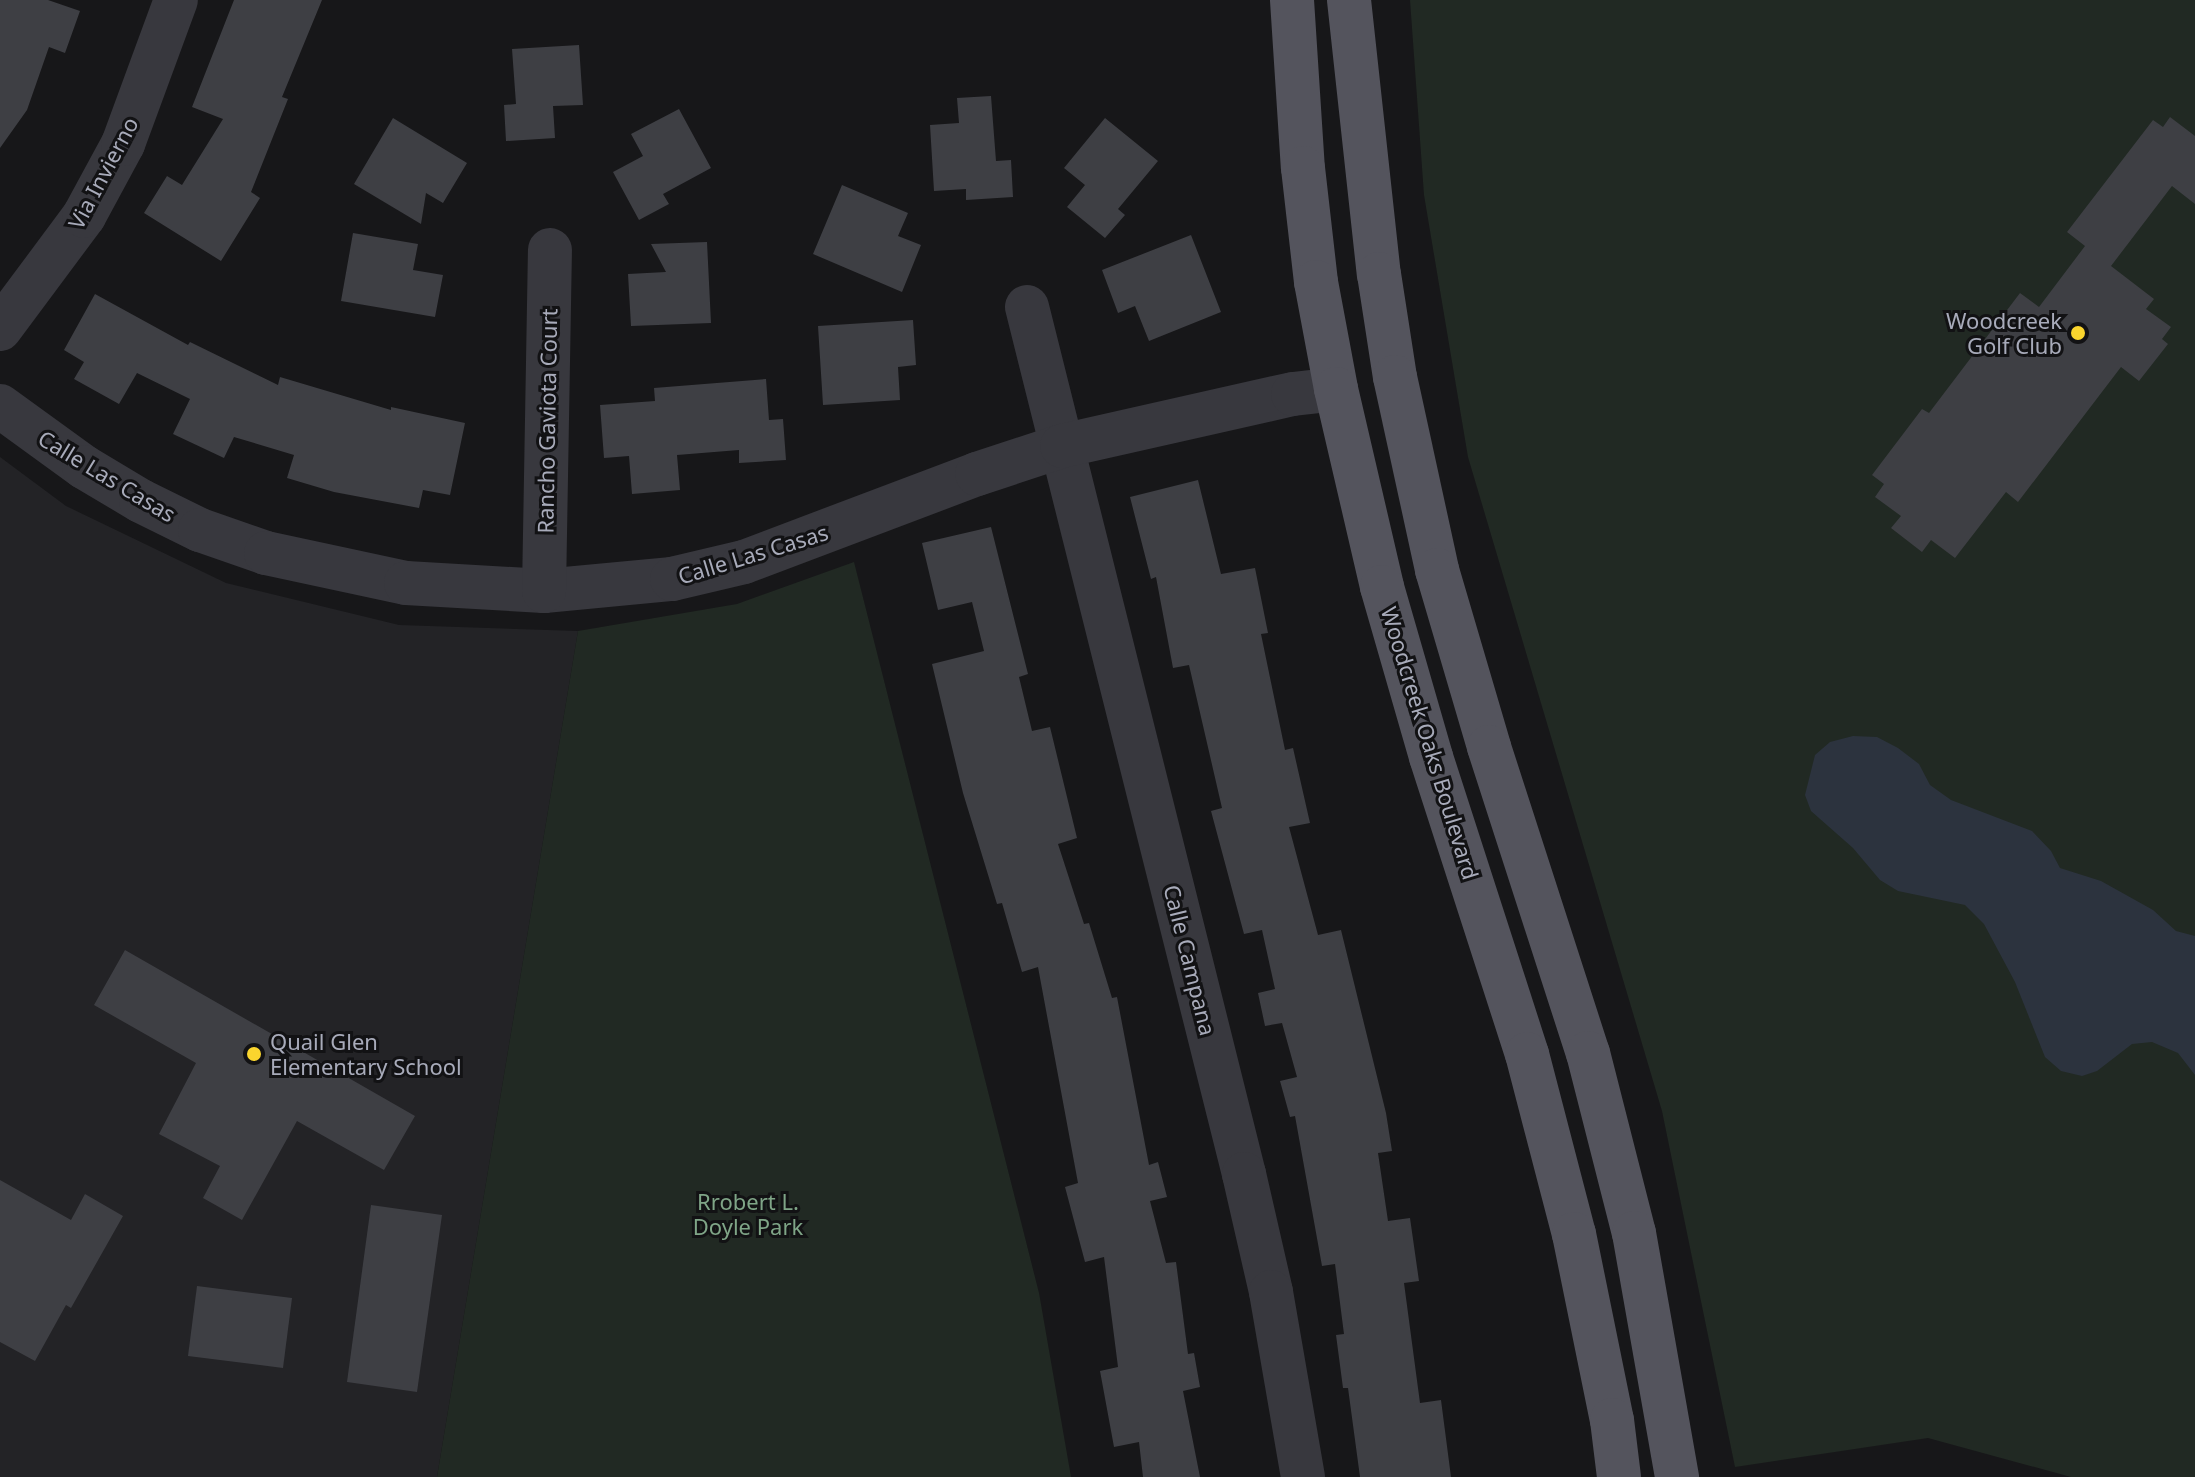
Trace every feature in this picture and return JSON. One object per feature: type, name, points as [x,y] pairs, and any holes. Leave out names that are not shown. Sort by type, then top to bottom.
[{"type":"main road","name":"Woodcreek Oaks Boulevard","points":[[1292,0],[1316,282],[1336,389],[1394,630],[1431,757],[1527,1054],[1574,1234],[1612,1420],[1619,1477]]},
{"type":"main road","points":[[1349,0],[1377,258],[1395,377],[1437,570],[1489,747],[1588,1053],[1634,1233],[1677,1477]]},
{"type":"main road","points":[[1336,389],[1395,377]]},
{"type":"street","name":"Via Invierno","points":[[0,329],[84,216],[123,144],[176,0]]},
{"type":"street","name":"Rancho Gaviota Court","points":[[544,591],[550,250]]},
{"type":"street","name":"Calle Campana","points":[[1027,307],[1265,1263],[1303,1477]]},
{"type":"street","name":"Calle Las Casas","points":[[0,406],[84,467],[141,501],[200,530],[266,553],[406,583],[544,591],[607,588],[672,579],[744,562],[977,474],[1062,446],[1293,394],[1336,389]]},
{"type":"shaded area","name":"Quail Glen Elementary School","points":[[0,457],[66,506],[226,583],[399,625],[578,631],[437,1477],[0,1477]]},
{"type":"shaded area","points":[[1853,736],[1877,737],[1898,748],[1919,764],[1930,785],[1951,800],[2032,831],[2051,851],[2060,868],[2101,881],[2153,910],[2176,931],[2195,936],[2195,1075],[2178,1053],[2152,1042],[2132,1044],[2097,1071],[2082,1076],[2061,1071],[2045,1057],[2015,982],[1984,924],[1965,905],[1898,891],[1880,880],[1853,848],[1811,811],[1805,795],[1815,755],[1830,742]]},
{"type":"green space","points":[[1410,0],[2195,0],[2195,1477],[2071,1477],[1928,1438],[1735,1467],[1662,1111],[1468,457],[1424,195]]},
{"type":"green space","name":"Rrobert L. Doyle Park","points":[[854,562],[1039,1293],[1071,1477],[437,1477],[578,631],[737,604]]},
{"type":"building","points":[[0,0],[48,0],[80,11],[65,53],[49,47],[27,110],[0,148]]},
{"type":"building","points":[[234,0],[322,0],[282,97],[288,99],[251,192],[260,198],[221,261],[144,213],[167,176],[182,185],[223,119],[192,107]]},
{"type":"building","points":[[579,45],[583,105],[553,106],[555,138],[506,141],[504,105],[516,104],[512,49]]},
{"type":"building","points":[[991,96],[996,161],[1011,160],[1013,197],[966,200],[966,189],[934,191],[930,125],[959,123],[957,98]]},
{"type":"building","points":[[679,109],[711,168],[663,194],[669,204],[639,220],[613,172],[643,156],[631,134]]},
{"type":"building","name":"Woodcreek Golf Club","points":[[2170,117],[2195,136],[2195,204],[2172,186],[2111,266],[2154,299],[2146,309],[2171,327],[2162,339],[2168,344],[2139,381],[2121,367],[2018,502],[2006,492],[1955,558],[1931,540],[1922,552],[1891,528],[1901,516],[1875,497],[1884,484],[1872,475],[1922,409],[1929,413],[2020,293],[2039,307],[2085,246],[2067,232],[2153,120],[2163,127]]},
{"type":"building","points":[[393,118],[467,163],[443,203],[426,193],[421,224],[354,184]]},
{"type":"building","points":[[1105,118],[1158,161],[1118,209],[1125,215],[1105,238],[1067,207],[1085,185],[1064,168]]},
{"type":"building","points":[[842,185],[908,213],[898,236],[921,245],[902,292],[813,254]]},
{"type":"building","points":[[353,233],[418,244],[413,270],[443,275],[435,317],[341,301]]},
{"type":"building","points":[[1191,235],[1221,312],[1149,341],[1135,306],[1118,313],[1102,270]]},
{"type":"building","points":[[707,242],[711,323],[631,326],[628,274],[666,272],[651,244]]},
{"type":"building","points":[[95,294],[188,345],[190,342],[278,385],[280,377],[391,410],[391,407],[465,423],[450,495],[423,490],[419,508],[334,492],[287,478],[294,455],[234,437],[224,458],[173,434],[190,399],[137,373],[119,404],[74,379],[84,362],[64,350]]},
{"type":"building","points":[[913,320],[916,365],[898,367],[900,400],[823,405],[818,326]]},
{"type":"building","points":[[766,379],[769,420],[783,419],[786,460],[739,463],[739,450],[677,455],[680,490],[632,494],[629,456],[604,458],[600,405],[655,401],[654,388]]},
{"type":"building","points":[[1198,480],[1221,574],[1255,568],[1268,633],[1261,634],[1285,750],[1293,748],[1310,823],[1289,827],[1318,935],[1341,930],[1386,1113],[1392,1151],[1378,1153],[1388,1221],[1410,1218],[1419,1281],[1404,1283],[1420,1403],[1441,1400],[1451,1477],[1360,1477],[1348,1388],[1343,1388],[1336,1335],[1344,1334],[1335,1264],[1322,1266],[1295,1116],[1290,1117],[1280,1081],[1297,1077],[1282,1023],[1265,1026],[1258,993],[1275,989],[1262,930],[1244,934],[1211,811],[1222,808],[1189,665],[1173,668],[1156,577],[1151,579],[1130,497]]},
{"type":"building","points":[[991,527],[1028,674],[1019,677],[1032,731],[1050,727],[1077,838],[1058,844],[1084,924],[1089,923],[1112,998],[1117,997],[1149,1165],[1158,1162],[1167,1197],[1150,1201],[1166,1263],[1176,1262],[1188,1354],[1194,1353],[1200,1387],[1183,1391],[1200,1477],[1143,1477],[1139,1442],[1114,1447],[1100,1371],[1118,1367],[1104,1257],[1085,1262],[1065,1187],[1078,1183],[1038,967],[1022,972],[1002,903],[997,904],[963,793],[932,664],[984,651],[972,602],[938,610],[922,543]]},
{"type":"building","points":[[125,950],[415,1116],[384,1170],[297,1121],[242,1220],[203,1198],[220,1166],[159,1134],[196,1063],[94,1005]]},
{"type":"building","points":[[0,1180],[71,1220],[85,1194],[123,1216],[71,1308],[66,1305],[35,1361],[0,1342]]},
{"type":"building","points":[[371,1205],[442,1215],[417,1392],[347,1382]]},
{"type":"building","points":[[197,1286],[292,1298],[283,1368],[188,1356]]},
{"type":"place","name":"Woodcreek Golf Club","points":[[2078,333]]},
{"type":"place","name":"Quail Glen Elementary School","points":[[254,1054]]}]
